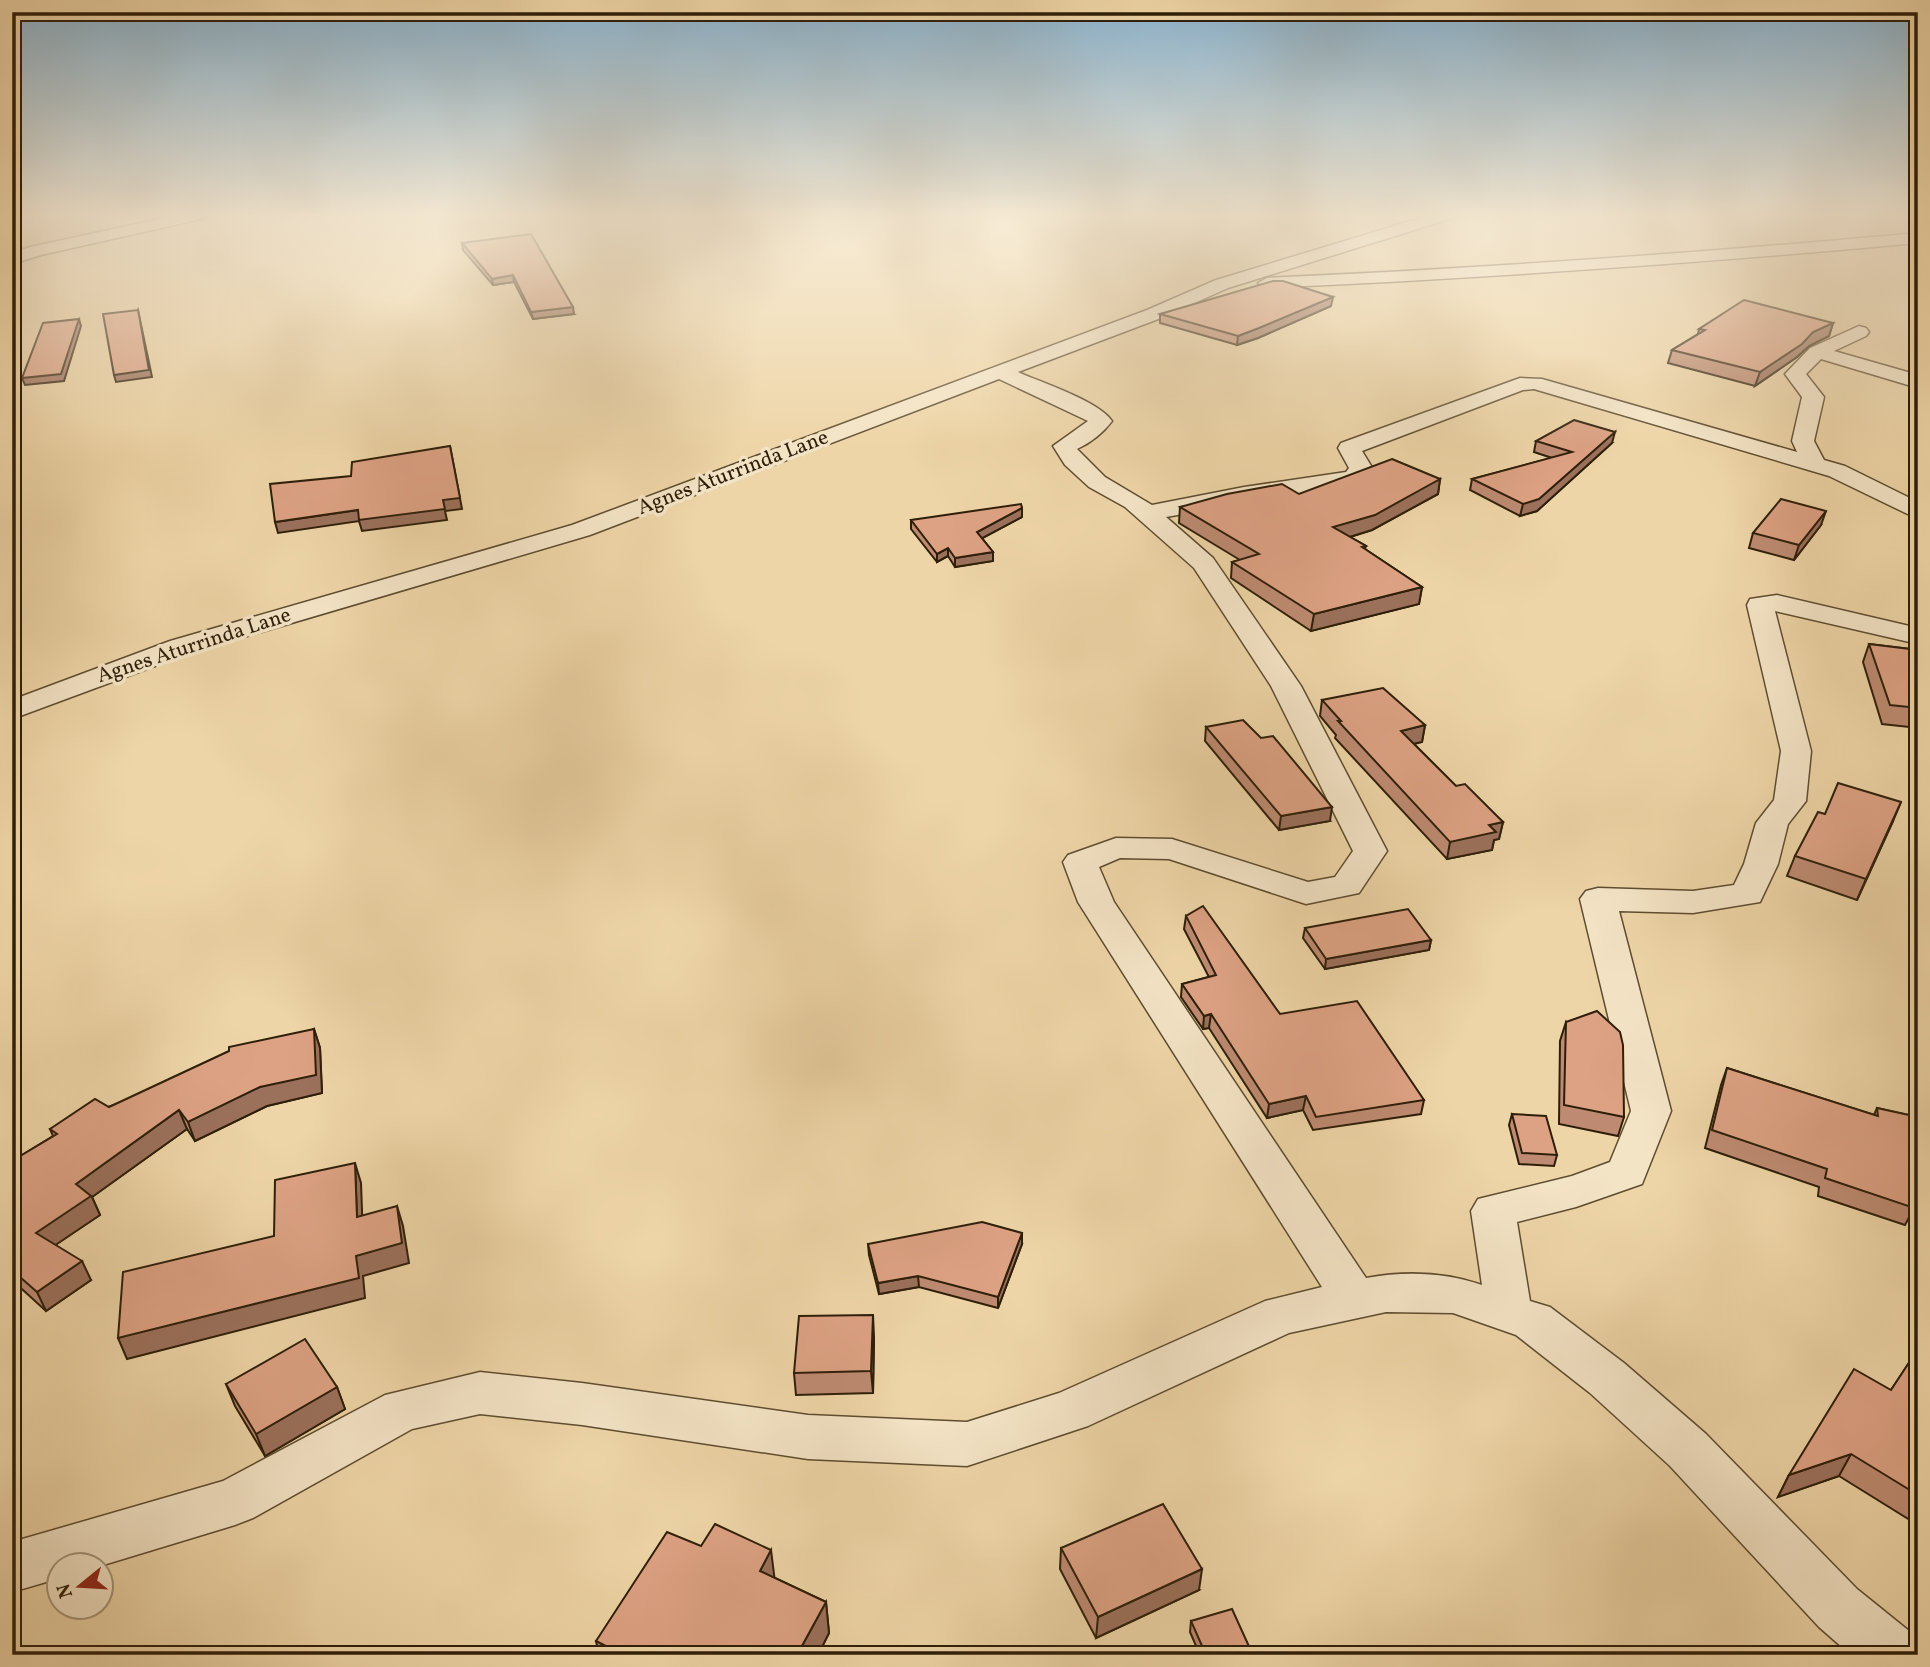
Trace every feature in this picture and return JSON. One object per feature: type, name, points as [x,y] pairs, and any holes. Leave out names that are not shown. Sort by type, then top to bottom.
[{"type":"street","name":"Agnes Aturrinda Lane","points":[[12,710],[180,647],[581,530],[1154,314],[1202,293]]},
{"type":"street","points":[[1815,465],[1803,441],[1813,397],[1796,374],[1816,352],[1832,342],[1859,332]]},
{"type":"street","points":[[1816,352],[1918,382]]},
{"type":"street","points":[[1000,372],[1089,412],[1101,421],[1080,439],[1064,446],[1073,460],[1097,482],[1134,502],[1204,563],[1286,686],[1370,851],[1347,885],[1306,892],[1172,849],[1116,848],[1080,862],[1096,902],[1355,1300]]},
{"type":"street","points":[[1147,513],[1244,494],[1353,478],[1361,470],[1349,447],[1520,384],[1535,383],[1837,471],[1918,512]]},
{"type":"street","points":[[1509,1313],[1493,1211],[1576,1191],[1627,1173],[1651,1111],[1598,899],[1693,902],[1748,894],[1761,864],[1772,823],[1790,801],[1796,751],[1760,605],[1777,603],[1918,636]]},
{"type":"street","points":[[12,1567],[235,1502],[402,1410],[480,1393],[582,1404],[808,1437],[967,1444],[1071,1411],[1282,1315],[1386,1293],[1454,1294],[1533,1321],[1607,1378],[1688,1450],[1838,1608],[1894,1655]]},
{"type":"building","points":[[522,293],[565,293],[573,307],[531,312]]},
{"type":"building","points":[[1233,293],[1320,293],[1333,297],[1238,336],[1160,314]]},
{"type":"building","points":[[1744,300],[1833,323],[1813,332],[1802,344],[1760,372],[1672,350],[1705,330],[1699,329]]},
{"type":"building","points":[[138,310],[149,370],[114,375],[103,314]]},
{"type":"building","points":[[79,319],[61,374],[22,378],[43,323]]},
{"type":"building","points":[[1574,420],[1615,432],[1539,499],[1523,504],[1472,479],[1572,452],[1536,441]]},
{"type":"building","points":[[450,446],[460,498],[443,500],[445,509],[359,520],[358,510],[275,522],[270,484],[351,476],[352,462]]},
{"type":"building","points":[[1392,459],[1440,479],[1375,515],[1333,527],[1366,546],[1362,547],[1422,587],[1314,614],[1232,562],[1259,554],[1180,507],[1227,494],[1282,484],[1299,494]]},
{"type":"building","points":[[1781,499],[1826,511],[1799,545],[1753,533]]},
{"type":"building","points":[[1021,504],[1022,508],[977,532],[993,552],[955,558],[948,548],[937,554],[911,520]]},
{"type":"building","points":[[1869,644],[1918,650],[1918,708],[1890,705]]},
{"type":"building","points":[[1383,688],[1425,725],[1401,731],[1456,786],[1465,784],[1503,822],[1489,825],[1496,832],[1450,842],[1338,721],[1341,721],[1322,700]]},
{"type":"building","points":[[1243,720],[1261,738],[1273,736],[1332,807],[1281,816],[1206,727]]},
{"type":"building","points":[[1838,783],[1901,802],[1866,879],[1795,856],[1818,812],[1825,814]]},
{"type":"building","points":[[1203,906],[1280,1014],[1357,1001],[1424,1100],[1316,1117],[1306,1096],[1269,1104],[1211,1014],[1204,1016],[1182,984],[1216,975],[1186,916]]},
{"type":"building","points":[[1408,909],[1431,940],[1326,959],[1305,928]]},
{"type":"building","points":[[1597,1011],[1620,1032],[1623,1045],[1624,1117],[1564,1105],[1566,1022]]},
{"type":"building","points":[[314,1029],[316,1075],[260,1087],[188,1122],[179,1110],[76,1184],[91,1196],[36,1233],[82,1261],[37,1292],[12,1270],[12,1161],[57,1134],[50,1129],[95,1099],[109,1107],[229,1051],[229,1047]]},
{"type":"building","points":[[1727,1068],[1878,1116],[1877,1108],[1918,1117],[1918,1177],[1914,1208],[1825,1178],[1827,1169],[1712,1130]]},
{"type":"building","points":[[1512,1114],[1546,1116],[1557,1155],[1522,1153]]},
{"type":"building","points":[[355,1163],[357,1217],[397,1206],[402,1243],[356,1256],[359,1278],[118,1338],[123,1272],[274,1236],[275,1180]]},
{"type":"building","points":[[982,1222],[1022,1233],[998,1297],[918,1276],[878,1283],[868,1244]]},
{"type":"building","points":[[873,1315],[871,1371],[794,1373],[799,1316]]},
{"type":"building","points":[[305,1339],[337,1387],[256,1434],[226,1384]]},
{"type":"building","points":[[1918,1349],[1918,1495],[1851,1454],[1789,1475],[1854,1369],[1891,1390]]},
{"type":"building","points":[[1163,1504],[1202,1569],[1098,1617],[1061,1548]]},
{"type":"building","points":[[715,1524],[771,1550],[760,1571],[826,1602],[797,1655],[623,1655],[596,1641],[667,1532],[701,1546]]},
{"type":"building","points":[[1232,1609],[1252,1653],[1206,1655],[1191,1621]]}]
